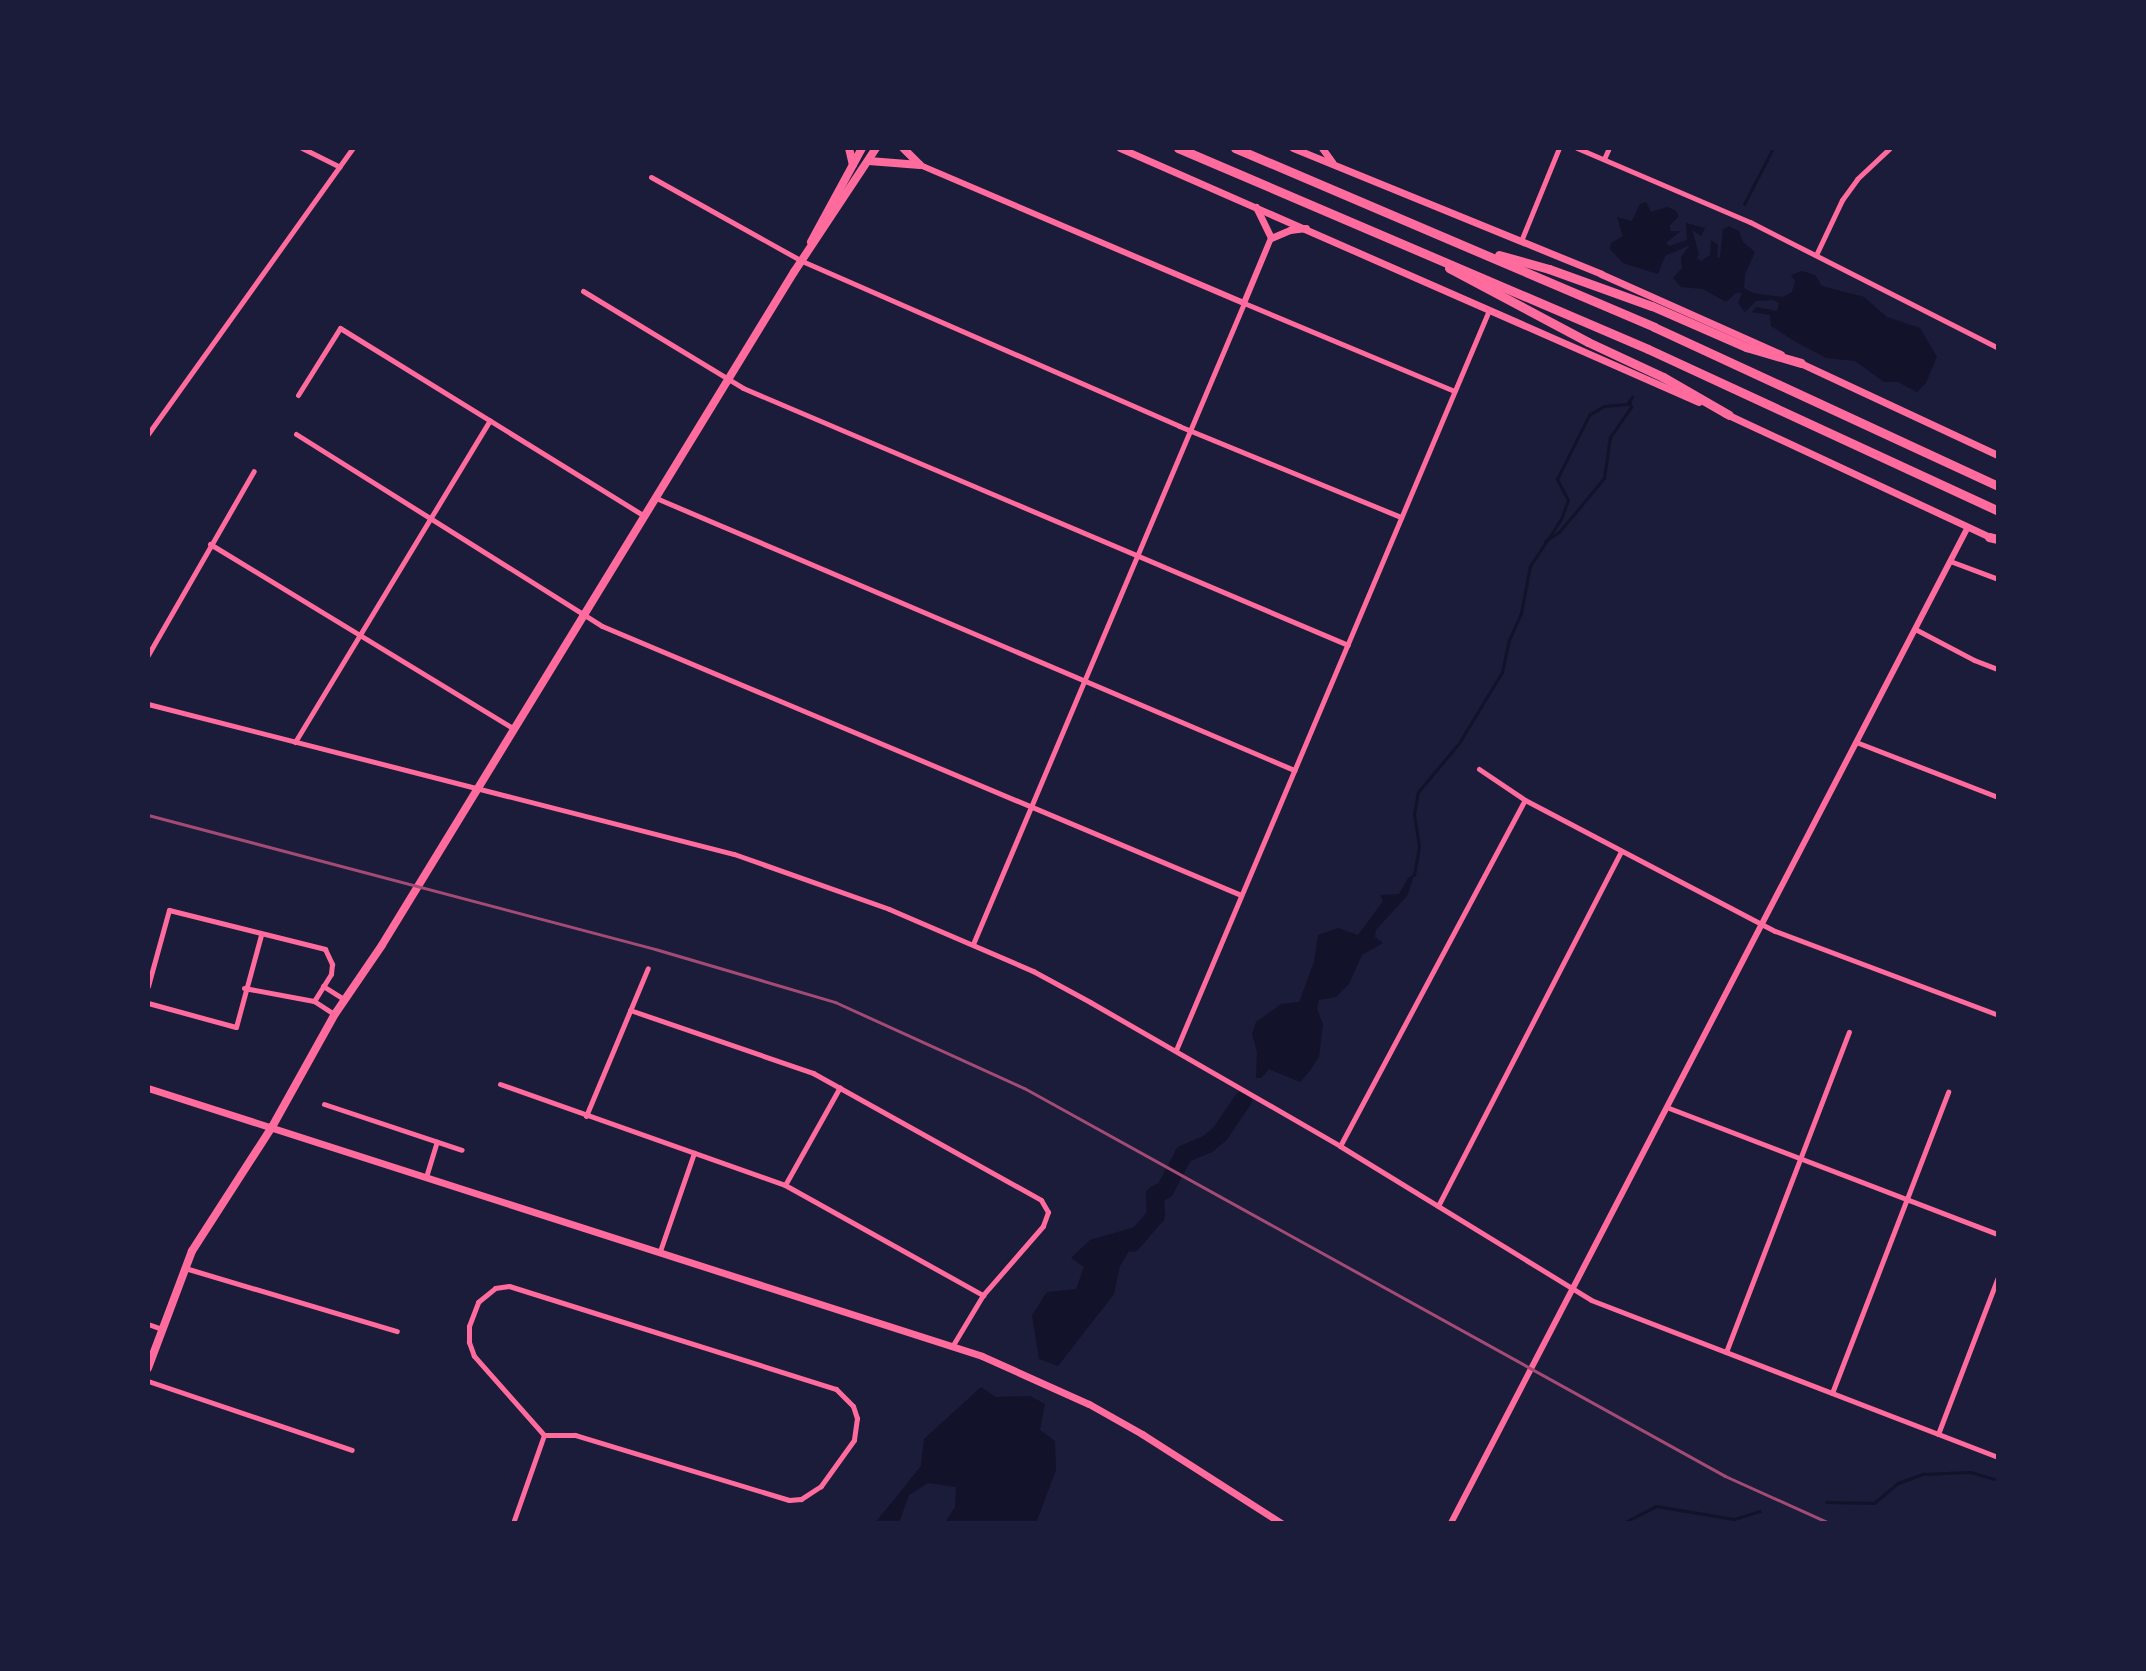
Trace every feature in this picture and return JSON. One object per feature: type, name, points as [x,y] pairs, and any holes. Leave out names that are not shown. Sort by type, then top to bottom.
[{"type":"highway","points":[[1178,148],[1648,349],[1998,511]]},
{"type":"highway","points":[[1235,148],[1720,356],[1998,486]]},
{"type":"highway","points":[[1413,247],[1513,304],[1663,377],[1729,415]]},
{"type":"highway","points":[[1468,247],[1549,269],[1652,306],[1746,347],[1801,363]]},
{"type":"main road","points":[[849,148],[853,165]]},
{"type":"main road","points":[[802,261],[862,148]]},
{"type":"main road","points":[[148,1368],[184,1267],[272,1127],[335,1014],[479,788],[802,261],[876,148]]},
{"type":"main road","points":[[903,148],[920,165]]},
{"type":"main road","points":[[1120,148],[1729,415],[1995,539]]},
{"type":"main road","points":[[1293,148],[1521,241],[1801,363],[1998,455]]},
{"type":"main road","points":[[1322,148],[1336,166]]},
{"type":"main road","points":[[869,161],[920,165]]},
{"type":"main road","points":[[1255,205],[1271,238],[1290,230],[1308,228]]},
{"type":"main road","points":[[148,1088],[953,1345],[1089,1404],[1202,1470],[1281,1523]]},
{"type":"street","points":[[302,148],[340,167]]},
{"type":"street","points":[[148,434],[353,148]]},
{"type":"street","points":[[1521,241],[1559,148]]},
{"type":"street","points":[[1577,148],[1723,209],[1998,348]]},
{"type":"street","points":[[1604,159],[1609,148]]},
{"type":"street","points":[[1816,255],[1842,200],[1857,179],[1890,148]]},
{"type":"street","points":[[920,165],[1454,391]]},
{"type":"street","points":[[651,177],[802,261],[1401,517]]},
{"type":"street","points":[[973,944],[1271,238]]},
{"type":"street","points":[[583,291],[743,388],[1348,645]]},
{"type":"street","points":[[1176,1050],[1489,310]]},
{"type":"street","points":[[298,395],[340,328],[644,516]]},
{"type":"street","points":[[295,742],[490,420]]},
{"type":"street","points":[[296,434],[602,626],[1241,895]]},
{"type":"street","points":[[148,655],[254,471]]},
{"type":"street","points":[[655,498],[1295,770]]},
{"type":"street","points":[[1451,1523],[1968,527]]},
{"type":"street","points":[[210,544],[514,729]]},
{"type":"street","points":[[1949,560],[1998,579]]},
{"type":"street","points":[[1914,628],[1998,669]]},
{"type":"street","points":[[148,704],[734,854],[889,909],[1033,971],[1176,1050],[1340,1146],[1573,1290],[1998,1457]]},
{"type":"street","points":[[1855,741],[1998,797]]},
{"type":"street","points":[[1479,769],[1525,800],[1761,924],[1998,1015]]},
{"type":"street","points":[[1340,1146],[1525,800]]},
{"type":"street","points":[[1438,1206],[1621,852]]},
{"type":"street","points":[[148,986],[169,910],[325,949],[332,964],[314,1001]]},
{"type":"street","points":[[148,1003],[236,1027],[244,988],[261,935]]},
{"type":"street","points":[[586,1116],[648,968]]},
{"type":"street","points":[[323,986],[345,1000]]},
{"type":"street","points":[[244,988],[314,1001],[335,1014]]},
{"type":"street","points":[[630,1010],[813,1073],[1041,1200],[1048,1212],[1043,1226],[983,1295],[953,1345]]},
{"type":"street","points":[[1726,1352],[1849,1032]]},
{"type":"street","points":[[500,1084],[785,1185],[983,1295]]},
{"type":"street","points":[[785,1185],[840,1087]]},
{"type":"street","points":[[1832,1393],[1948,1092]]},
{"type":"street","points":[[324,1104],[462,1150]]},
{"type":"street","points":[[1669,1108],[1998,1234]]},
{"type":"street","points":[[426,1177],[437,1142]]},
{"type":"street","points":[[660,1251],[694,1153]]},
{"type":"street","points":[[184,1267],[397,1331]]},
{"type":"street","points":[[1938,1434],[1998,1277]]},
{"type":"street","points":[[521,1287],[824,1384],[846,1396],[857,1418],[854,1440],[839,1465],[821,1486],[801,1499],[789,1500],[575,1435],[544,1435],[474,1356],[469,1342],[472,1313],[484,1295],[495,1288],[521,1287]]},
{"type":"street","points":[[148,1324],[162,1329]]},
{"type":"street","points":[[148,1381],[352,1450]]},
{"type":"street","points":[[513,1523],[544,1435]]},
{"type":"shaded area","points":[[1646,202],[1651,212],[1667,207],[1679,216],[1670,225],[1670,231],[1681,231],[1666,243],[1669,246],[1687,240],[1686,223],[1705,228],[1701,236],[1692,230],[1699,254],[1697,258],[1701,261],[1710,255],[1711,240],[1718,245],[1717,258],[1720,257],[1723,229],[1729,226],[1739,231],[1743,242],[1755,252],[1745,274],[1744,288],[1753,293],[1782,297],[1792,292],[1795,281],[1791,275],[1802,271],[1815,275],[1822,286],[1864,297],[1887,317],[1920,328],[1937,357],[1926,383],[1917,392],[1898,382],[1884,382],[1855,361],[1826,358],[1796,342],[1771,326],[1770,315],[1752,312],[1756,307],[1777,311],[1779,303],[1773,300],[1756,301],[1745,312],[1738,303],[1742,293],[1736,293],[1726,302],[1703,289],[1681,287],[1673,278],[1682,268],[1681,257],[1690,245],[1665,256],[1658,274],[1623,263],[1610,249],[1611,243],[1623,236],[1617,217],[1632,221],[1640,204]]},
{"type":"shaded area","points":[[1415,873],[1407,896],[1376,930],[1375,937],[1383,943],[1362,955],[1349,984],[1336,997],[1319,1000],[1317,1009],[1323,1024],[1319,1057],[1309,1072],[1300,1082],[1269,1069],[1261,1078],[1256,1078],[1257,1052],[1252,1034],[1256,1022],[1281,1004],[1299,1002],[1314,962],[1318,935],[1338,928],[1358,935],[1383,901],[1380,895],[1399,894],[1408,878]]},
{"type":"shaded area","points":[[1145,1224],[1120,1266],[1114,1294],[1058,1366],[1039,1359],[1032,1315],[1047,1292],[1076,1289],[1084,1267],[1071,1258],[1090,1240]]},
{"type":"shaded area","points":[[981,1387],[996,1397],[1030,1396],[1045,1404],[1040,1430],[1055,1441],[1056,1470],[1036,1523],[945,1523],[955,1507],[956,1487],[928,1483],[909,1495],[899,1523],[875,1523],[921,1466],[924,1439]]},
{"type":"waterway","points":[[1744,204],[1773,148]]},
{"type":"waterway","points":[[1414,875],[1419,846],[1414,814],[1418,792],[1459,743],[1502,672],[1509,640],[1521,613],[1530,566],[1561,519],[1568,500],[1557,479],[1589,415],[1604,406],[1627,404],[1632,397]]},
{"type":"waterway","points":[[1545,541],[1559,532],[1604,478],[1610,437],[1631,407],[1629,401]]},
{"type":"waterway","points":[[1132,1243],[1156,1215],[1155,1195],[1165,1190],[1184,1154],[1208,1144],[1220,1134],[1243,1100]]},
{"type":"waterway","points":[[1826,1502],[1874,1503],[1898,1483],[1923,1474],[1970,1472],[1994,1479]]},
{"type":"waterway","points":[[1623,1523],[1656,1506],[1734,1519],[1760,1511]]},
{"type":"railway","points":[[148,815],[655,949],[835,1002],[1024,1088],[1725,1476],[1829,1523]]}]
